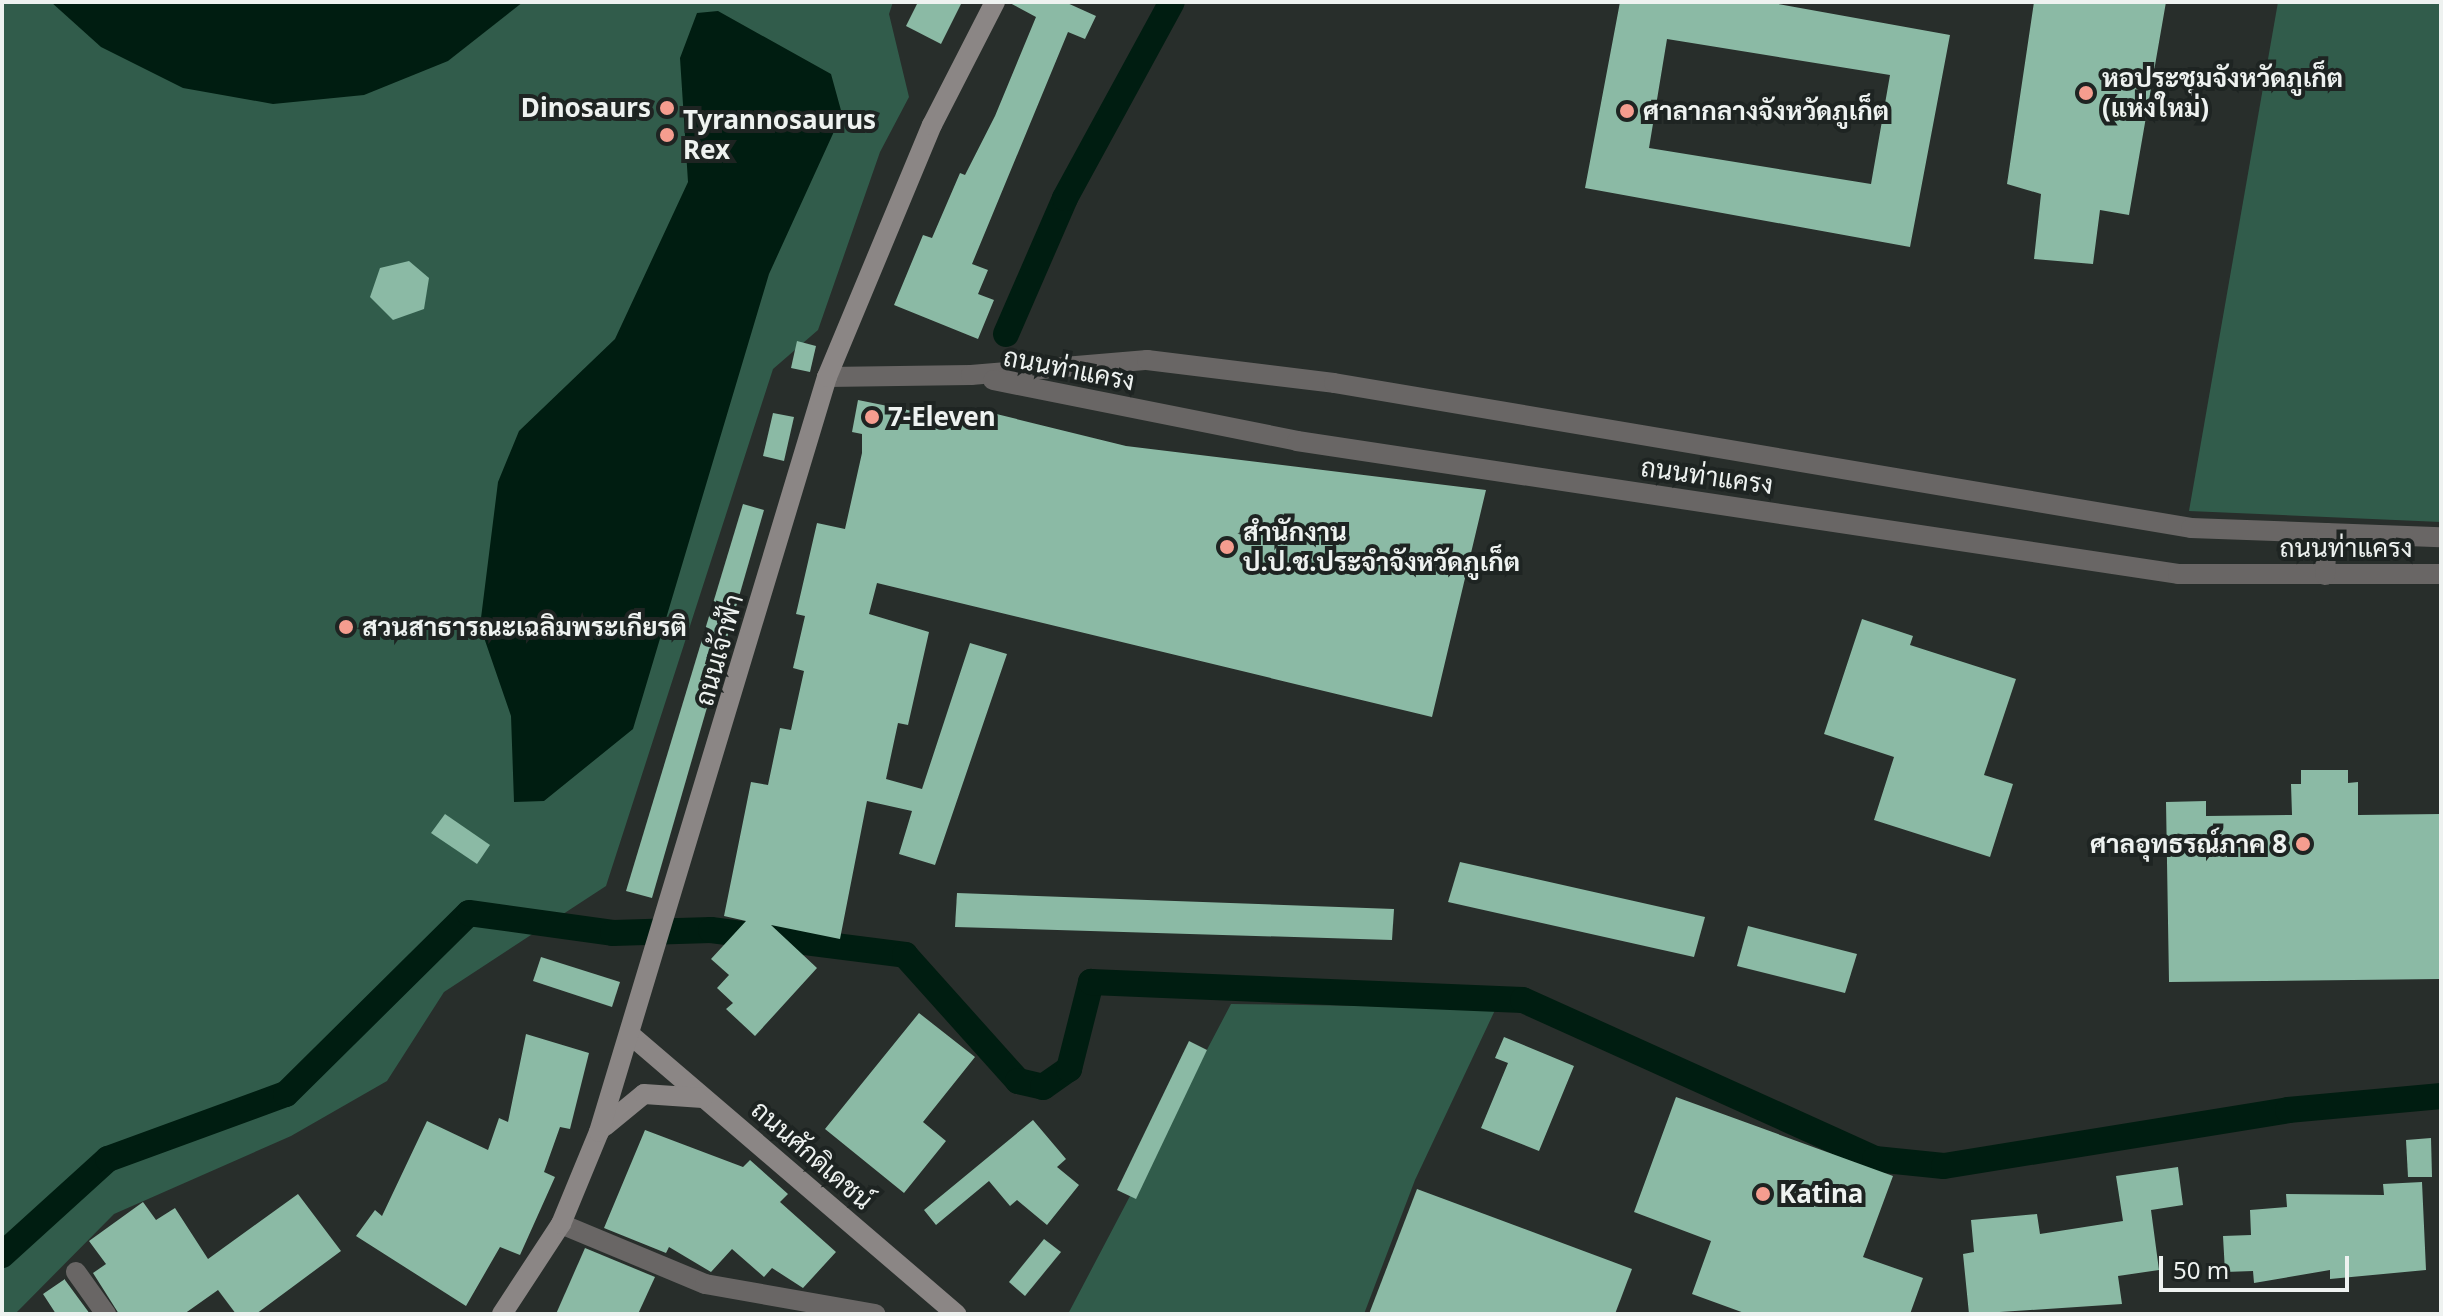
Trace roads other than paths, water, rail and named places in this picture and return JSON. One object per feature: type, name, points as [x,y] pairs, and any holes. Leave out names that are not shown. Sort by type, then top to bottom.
[{"type":"main road","name":"ถนนเจ้าฟ้า","points":[[502,1314],[561,1224],[599,1132],[633,1037],[827,377],[932,125],[995,2]]},
{"type":"main road","name":"ถนนศักดิเดชน์","points":[[633,1037],[947,1311]]},
{"type":"main road","points":[[599,1132],[644,1094],[705,1099]]},
{"type":"street","name":"ถนนท่าแครง","points":[[827,377],[971,375],[1147,360],[1334,383],[2191,528],[2441,537]]},
{"type":"street","name":"ถนนท่าแครง","points":[[971,375],[1297,441],[2178,574],[2441,574]]},
{"type":"street","points":[[2325,575],[2327,533]]},
{"type":"street","points":[[561,1224],[705,1284],[875,1314]]},
{"type":"street","points":[[76,1272],[106,1314]]},
{"type":"waterway","points":[[1006,334],[1065,198],[1172,2]]},
{"type":"waterway","points":[[2,1255],[108,1159],[286,1094],[469,913],[613,933],[711,930],[905,955],[1018,1081],[1043,1087],[1069,1069],[1091,982],[1523,1000],[1875,1159],[1944,1166],[2288,1110],[2441,1096]]},
{"type":"place","name":"หอประชุมจังหวัดภูเก็ต (แห่งใหม่)","points":[[2086,93]]},
{"type":"place","name":"Dinosaurs","points":[[667,108]]},
{"type":"place","name":"ศาลากลางจังหวัดภูเก็ต","points":[[1627,111]]},
{"type":"place","name":"Tyrannosaurus Rex","points":[[667,135]]},
{"type":"place","name":"7-Eleven","points":[[872,417]]},
{"type":"place","name":"สำนักงาน ป.ป.ช.ประจำจังหวัดภูเก็ต","points":[[1227,547]]},
{"type":"place","name":"สวนสาธารณะเฉลิมพระเกียรติ","points":[[346,627]]},
{"type":"place","name":"ศาลอุทธรณ์ภาค 8","points":[[2303,844]]},
{"type":"place","name":"Katina","points":[[1763,1194]]}]
